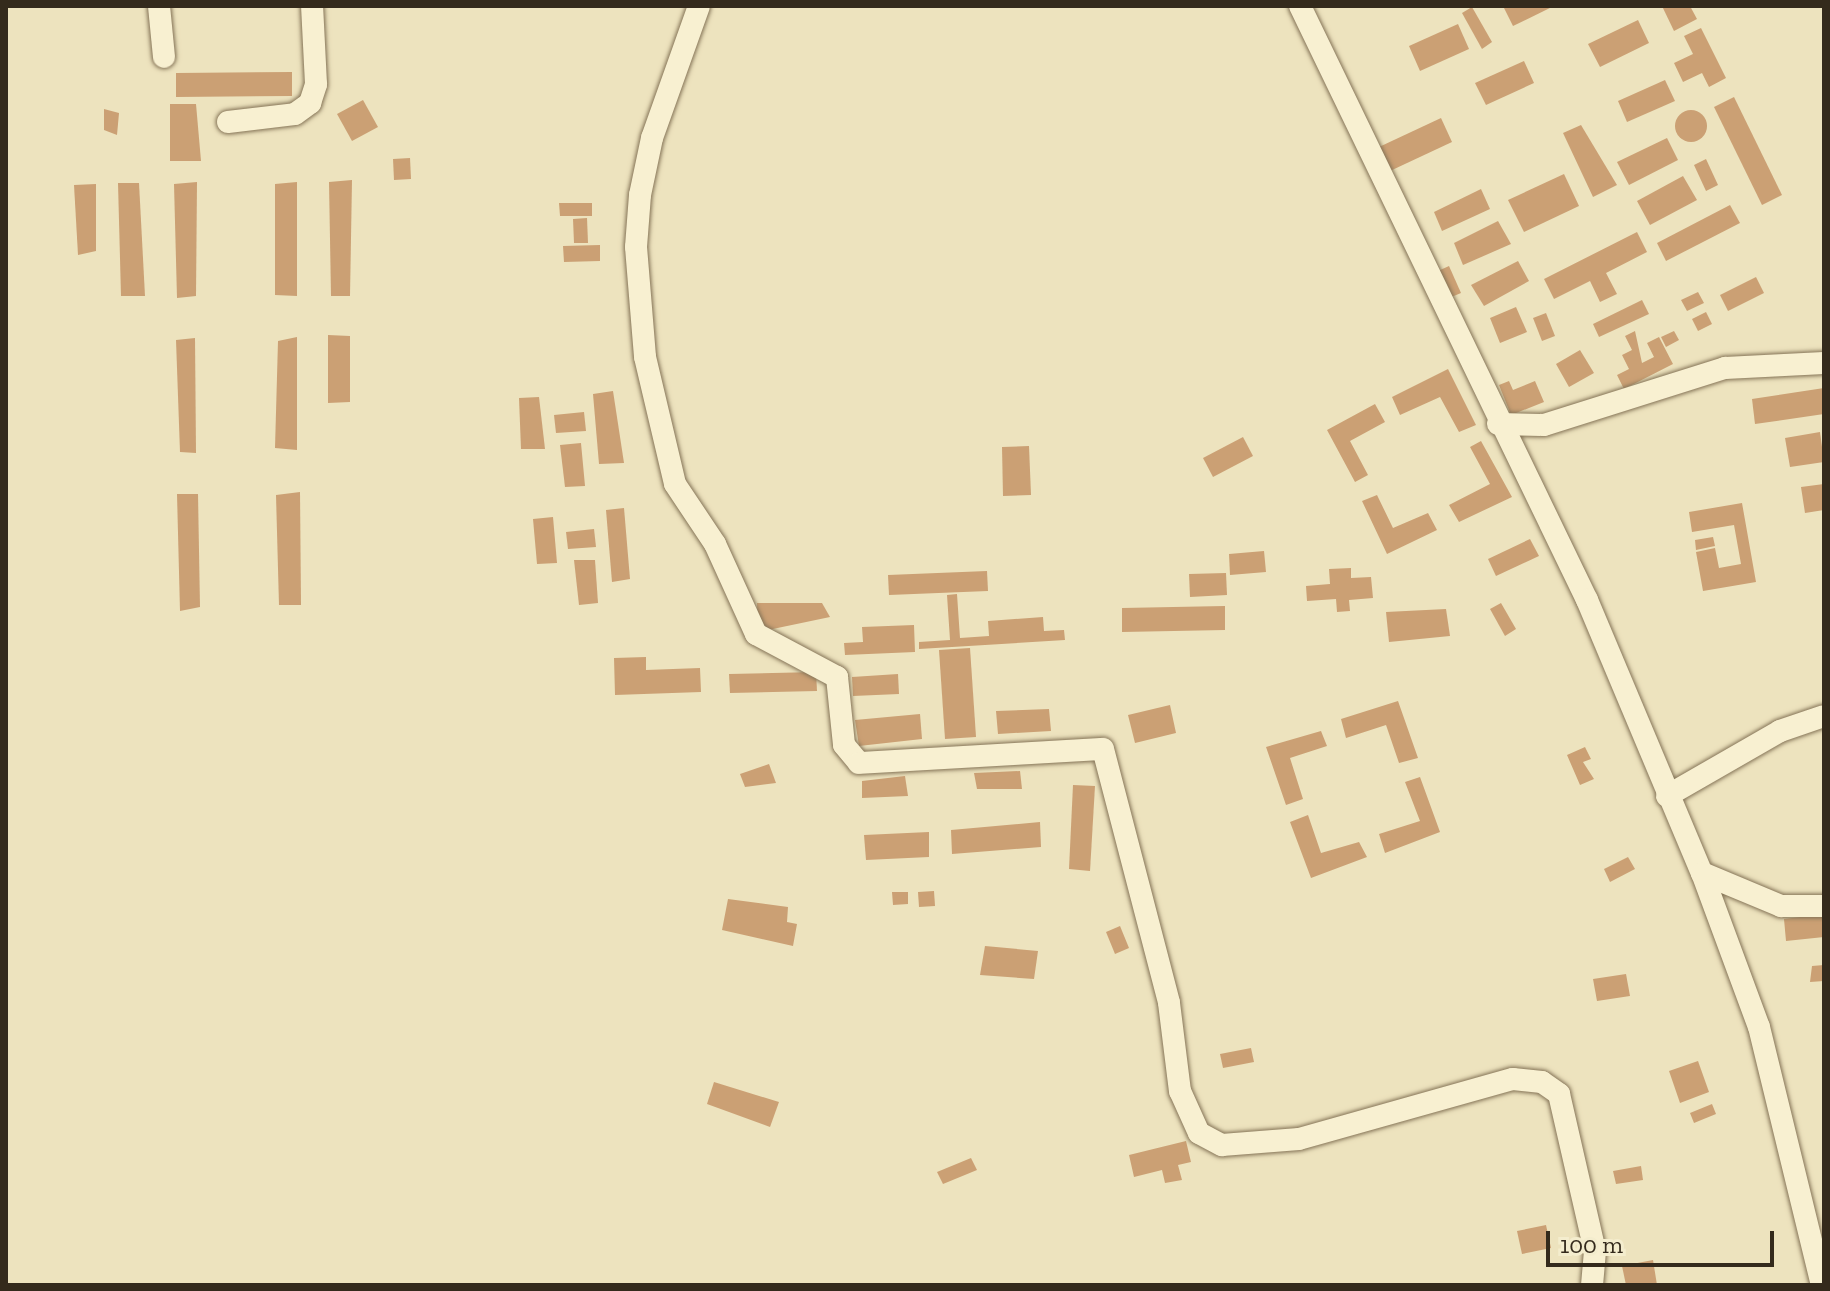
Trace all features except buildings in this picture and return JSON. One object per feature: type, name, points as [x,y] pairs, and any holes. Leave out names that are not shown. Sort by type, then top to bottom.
[{"type":"street","points":[[159,6],[164,57]]},
{"type":"street","points":[[228,122],[295,114],[310,103],[316,84],[312,6]]},
{"type":"street","points":[[699,6],[652,138],[640,195],[636,247],[645,357],[675,484],[715,544],[756,634],[837,677],[844,745],[859,763],[1103,749],[1169,1003],[1180,1091],[1199,1133],[1222,1145],[1258,1147],[1513,1079],[1542,1082],[1564,1102],[1595,1251],[1592,1285]]},
{"type":"street","points":[[1300,6],[1498,424],[1587,600],[1702,873],[1759,1027],[1822,1285]]},
{"type":"street","points":[[1498,424],[1544,425],[1725,368],[1824,363]]},
{"type":"street","points":[[1667,796],[1780,731],[1824,716]]},
{"type":"street","points":[[1702,873],[1781,906],[1824,906]]}]
